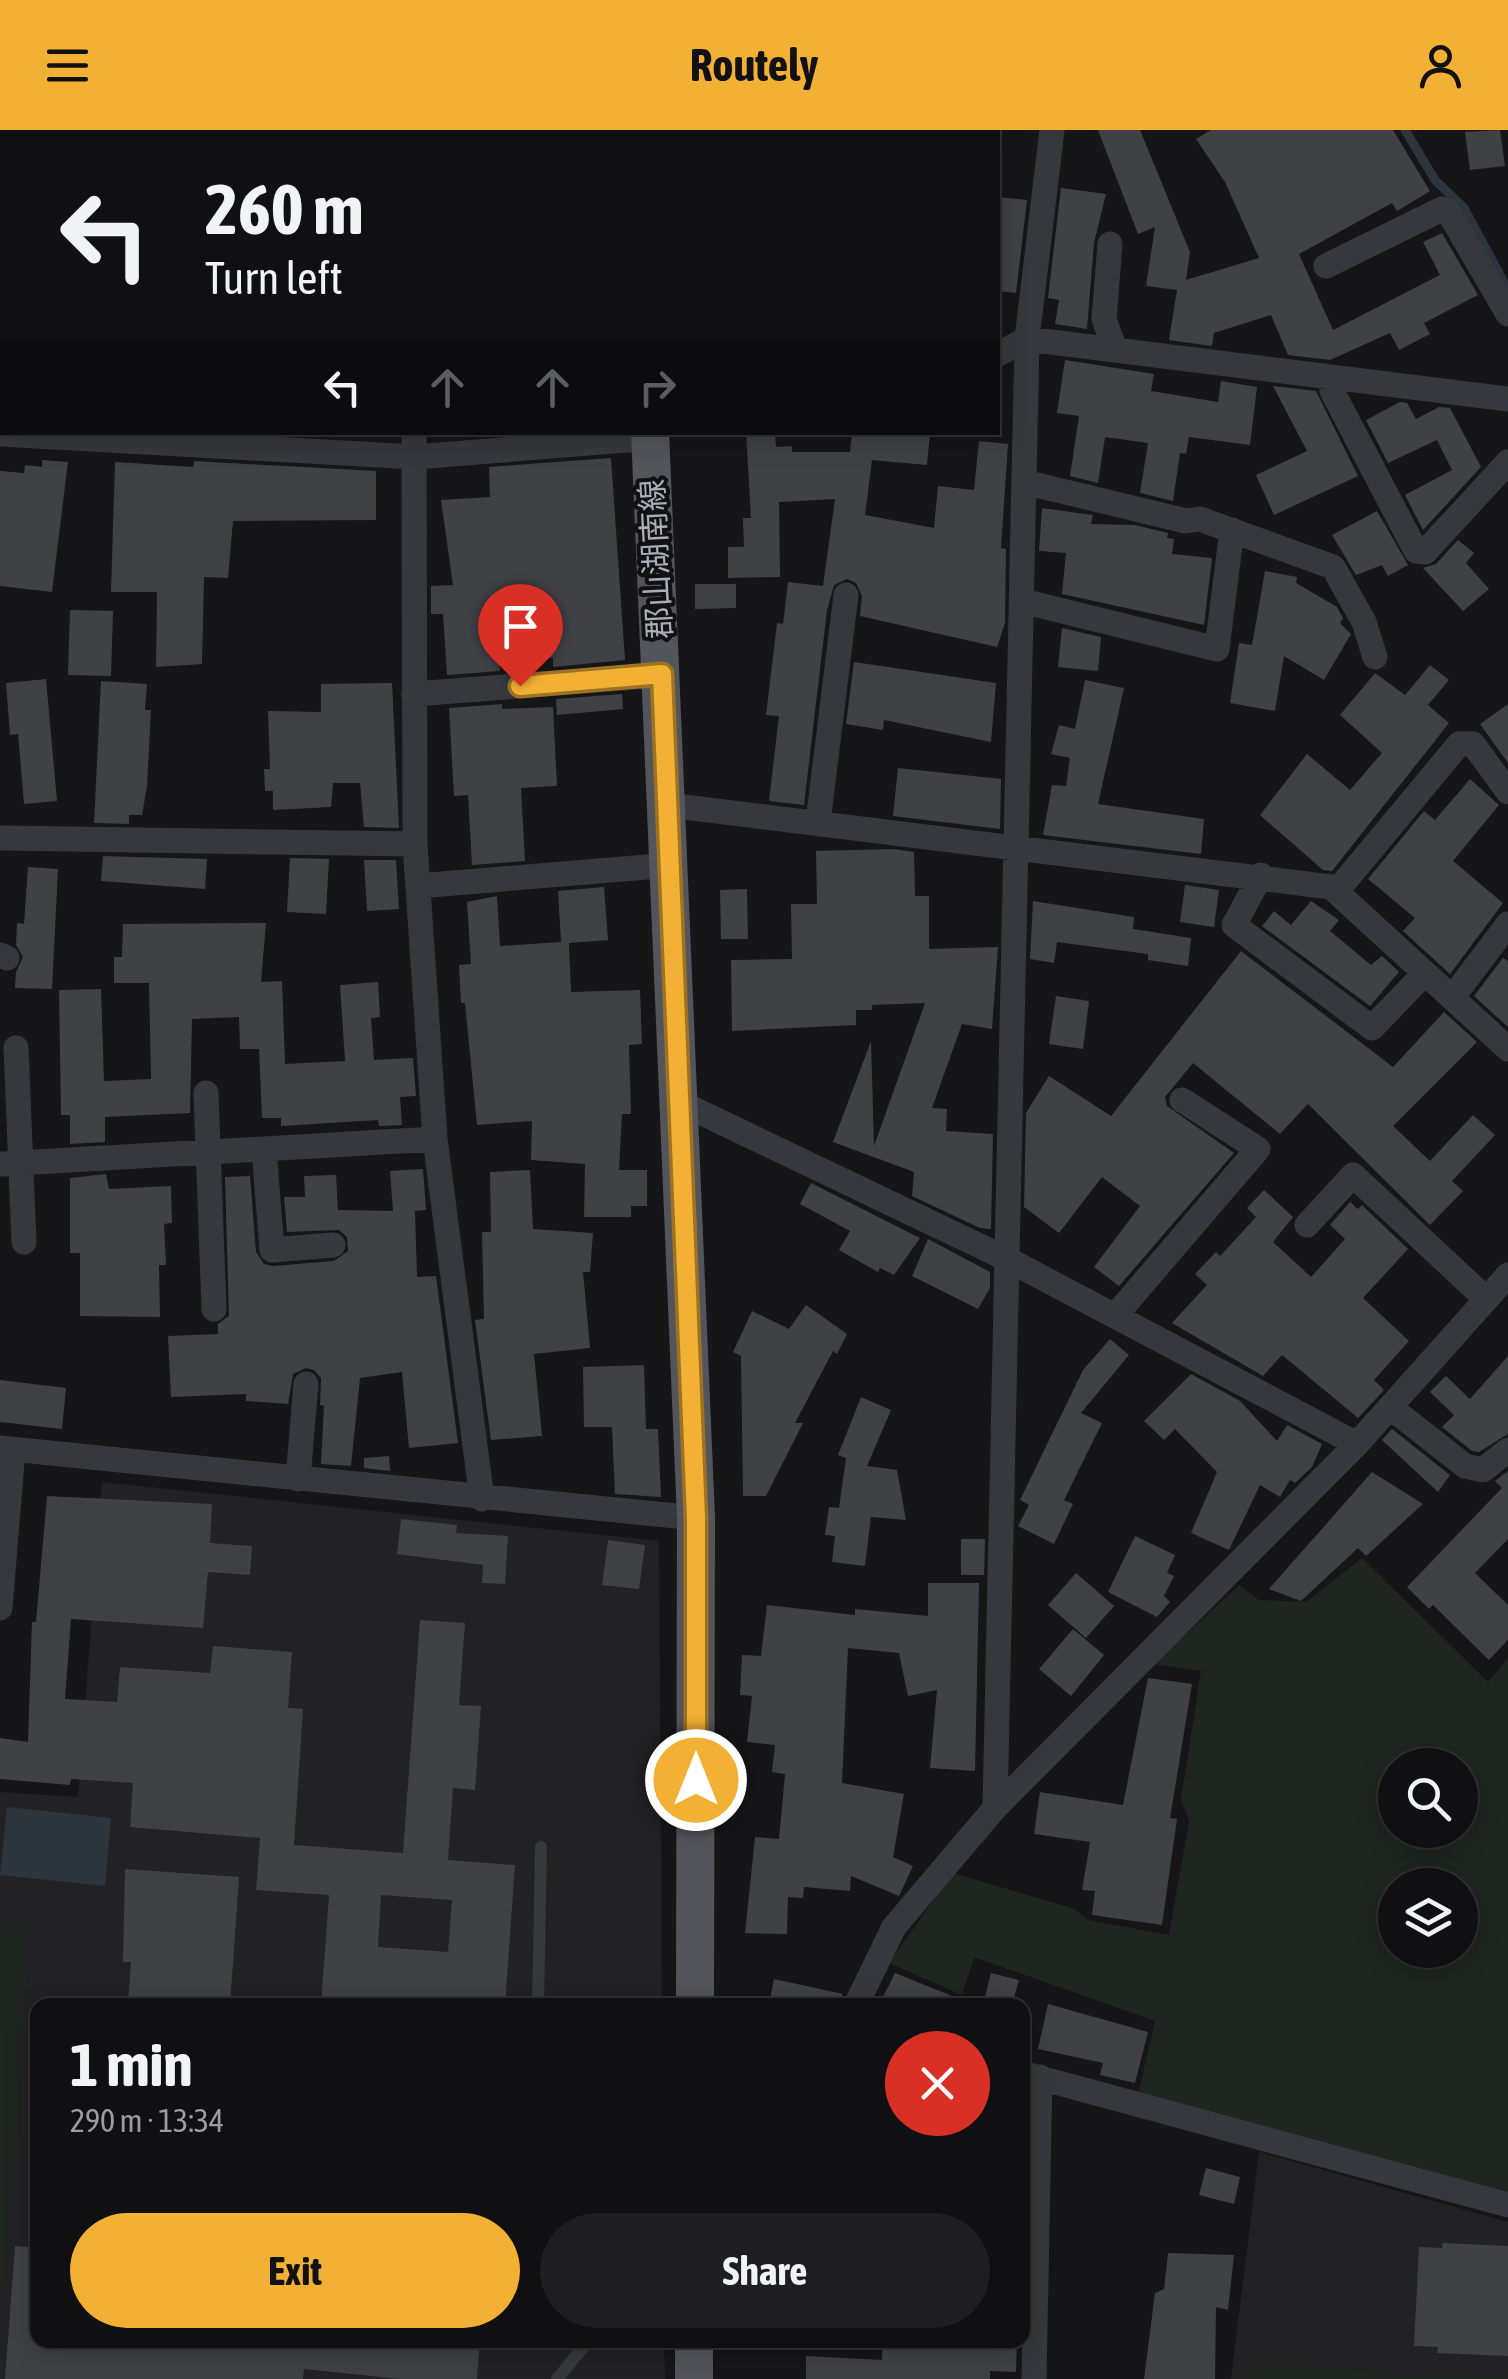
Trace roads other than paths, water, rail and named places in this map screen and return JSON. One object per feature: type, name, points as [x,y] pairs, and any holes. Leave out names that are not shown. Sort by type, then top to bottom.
[{"type":"main road","name":"郡山湖南線","points":[[650,435],[696,1518],[695,1998]]},
{"type":"main road","points":[[694,2348],[694,2379]]},
{"type":"street","points":[[995,1808],[1027,339],[1052,130]]},
{"type":"street","points":[[1326,266],[1442,209],[1448,211],[1508,314]]},
{"type":"street","points":[[1110,244],[1104,320],[1116,350]]},
{"type":"street","points":[[1000,353],[1027,339],[1508,399]]},
{"type":"street","points":[[1332,376],[1332,390],[1416,551],[1424,552],[1508,462]]},
{"type":"street","points":[[38,435],[414,445],[650,435]]},
{"type":"street","points":[[414,445],[415,844],[435,1139],[482,1499]]},
{"type":"street","points":[[1024,482],[1186,521],[1200,518],[1334,567],[1364,622],[1375,657]]},
{"type":"street","points":[[1022,601],[1217,650],[1232,530]]},
{"type":"street","points":[[818,822],[846,595]]},
{"type":"street","points":[[414,694],[662,674]]},
{"type":"street","points":[[1336,892],[1459,744],[1473,744],[1508,792]]},
{"type":"street","points":[[668,805],[1307,881],[1336,892],[1508,1049]]},
{"type":"street","points":[[0,838],[415,844]]},
{"type":"street","points":[[418,886],[671,865]]},
{"type":"street","points":[[1261,876],[1234,925],[1372,1028],[1425,973]]},
{"type":"street","points":[[1452,998],[1508,924]]},
{"type":"street","points":[[16,1048],[11,1163],[24,1242]]},
{"type":"street","points":[[206,1093],[214,1310]]},
{"type":"street","points":[[1115,1316],[1258,1149],[1182,1100]]},
{"type":"street","points":[[681,1103],[1007,1259],[1357,1444]]},
{"type":"street","points":[[11,1163],[435,1139]]},
{"type":"street","points":[[264,1149],[272,1250],[334,1244]]},
{"type":"street","points":[[1307,1225],[1353,1174],[1486,1299]]},
{"type":"street","points":[[859,1998],[894,1928],[995,1808],[1357,1444],[1508,1275]]},
{"type":"street","points":[[298,1479],[306,1384]]},
{"type":"street","points":[[1390,1407],[1465,1466],[1482,1470],[1508,1450]]},
{"type":"street","points":[[0,1608],[6,1449],[696,1518]]},
{"type":"street","points":[[1034,2379],[1031,2075],[1508,2204]]},
{"type":"lane","points":[[538,1998],[540,1847]]},
{"type":"lane","points":[[557,2379],[582,2348]]},
{"type":"waterway","points":[[1405,130],[1435,180],[1464,208],[1507,288]]}]
